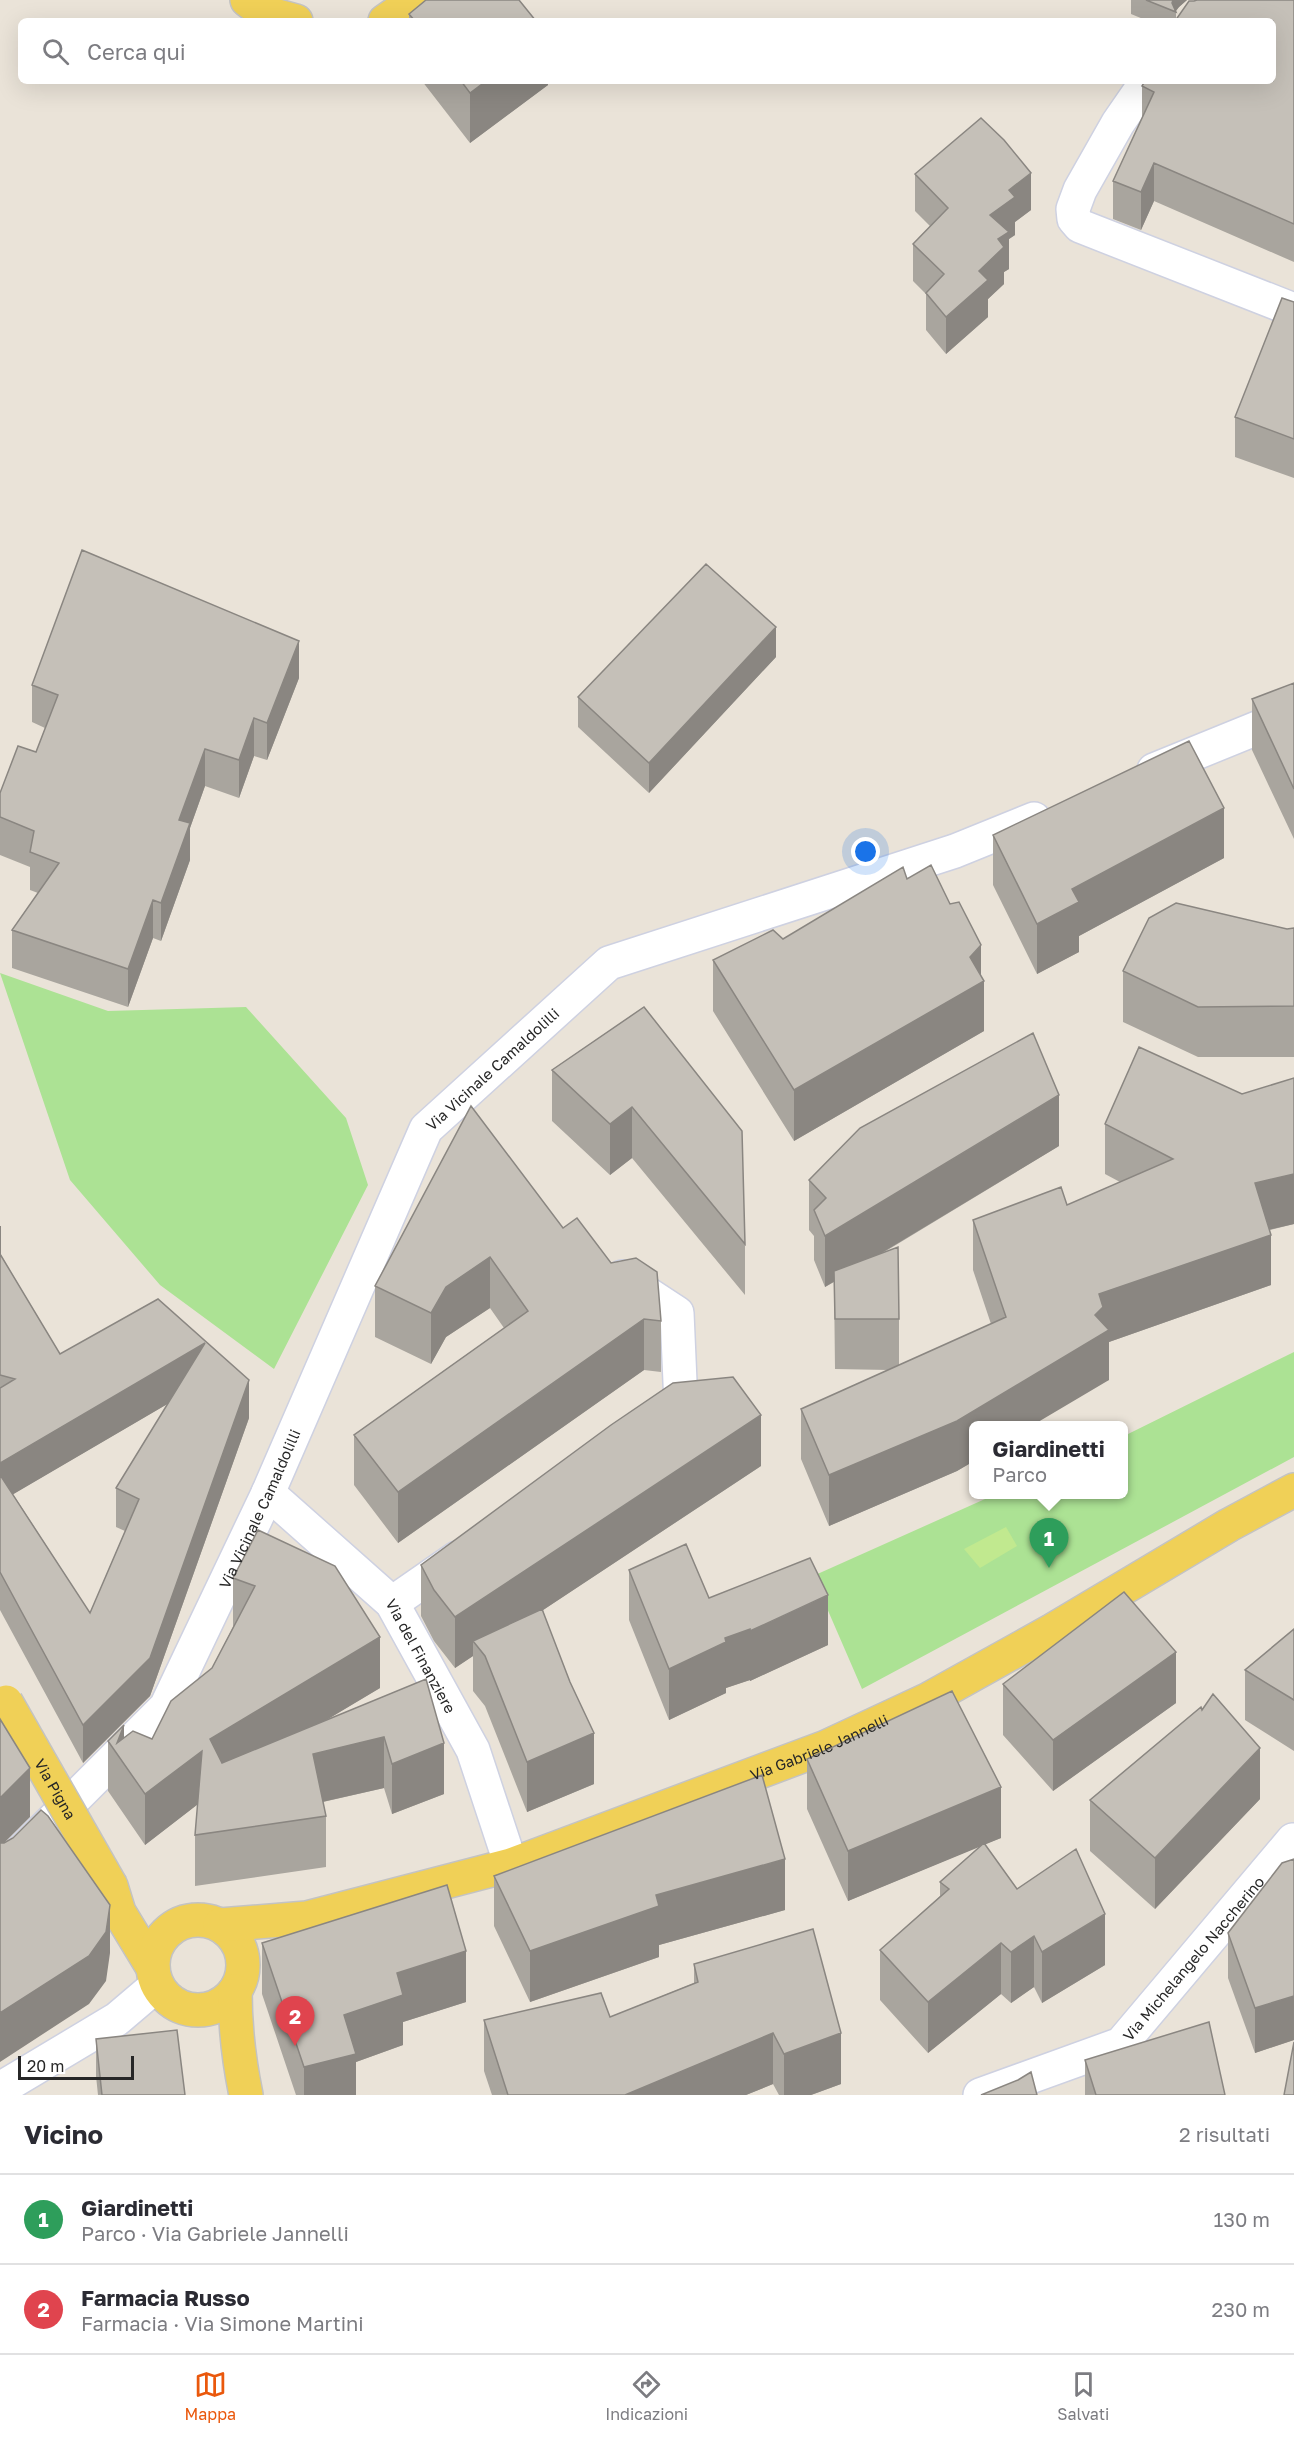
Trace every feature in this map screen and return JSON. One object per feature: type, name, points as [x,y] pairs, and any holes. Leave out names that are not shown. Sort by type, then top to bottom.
[{"type":"main road","points":[[247,0],[262,12],[285,18]]},
{"type":"main road","points":[[389,18],[408,5],[411,0]]},
{"type":"main road","name":"Via Gabriele Jannelli","points":[[220,1925],[307,1918],[511,1865],[826,1747],[929,1699],[1053,1630],[1229,1525],[1294,1490]]},
{"type":"main road","name":"Via Pigna","points":[[3,1697],[111,1886],[119,1912],[155,1976]]},
{"type":"main road","name":"Via Pigna","points":[[111,1886],[130,1905],[178,1924]]},
{"type":"main road","name":"Via Gabriele Jannelli","points":[[239,1976],[307,1918]]},
{"type":"main road","points":[[239,1976],[224,2002],[210,2010],[194,2011],[179,2007],[166,1998],[155,1976],[153,1957],[158,1944],[167,1932],[178,1924],[192,1920],[206,1920],[220,1925],[231,1934],[239,1946],[239,1976],[235,2016],[244,2082]]},
{"type":"main road","points":[[194,2011],[215,2031],[244,2082]]},
{"type":"street","points":[[1145,84],[1118,123],[1080,190],[1073,209],[1074,219],[1080,226],[1294,310]]},
{"type":"street","points":[[1130,780],[1294,713]]},
{"type":"street","name":"Via Vicinale Camaldolilli","points":[[0,1874],[166,1707],[268,1493],[426,1129],[609,963],[955,851],[1065,806]]},
{"type":"street","points":[[602,1264],[677,1313],[681,1405],[642,1432]]},
{"type":"street","name":"Via del Finanziere","points":[[268,1493],[392,1603],[473,1750],[511,1865]]},
{"type":"street","points":[[392,1603],[478,1544]]},
{"type":"street","name":"Via Michelangelo Naccherino","points":[[980,2095],[1121,2044],[1293,1840]]},
{"type":"street","points":[[0,2089],[117,2019],[155,1976]]},
{"type":"green space","points":[[0,973],[108,1011],[246,1007],[346,1118],[368,1185],[274,1369],[160,1285],[70,1180]]},
{"type":"green space","points":[[1294,1352],[1294,1457],[862,1689],[813,1576],[985,1499],[1128,1499],[1128,1434]]},
{"type":"green space","points":[[1006,1527],[1017,1546],[980,1568],[964,1549]]},
{"type":"building","points":[[426,0],[519,0],[534,18],[412,18],[409,14]]},
{"type":"building","points":[[1146,0],[1173,0],[1176,12]]},
{"type":"building","points":[[1294,0],[1294,224],[1154,163],[1141,192],[1113,181],[1154,92],[1142,86],[1143,84],[1276,84],[1276,18],[1177,18],[1189,1]]},
{"type":"building","points":[[463,84],[482,84],[470,93]]},
{"type":"building","points":[[981,118],[1004,140],[1031,173],[1009,190],[1015,197],[990,215],[1009,232],[998,239],[1004,247],[979,271],[988,280],[946,317],[926,293],[944,274],[913,244],[948,208],[915,174]]},
{"type":"building","points":[[1282,298],[1294,302],[1294,439],[1235,417]]},
{"type":"building","points":[[82,550],[299,641],[267,723],[254,718],[239,760],[205,749],[179,820],[190,823],[161,903],[153,900],[128,969],[12,930],[59,863],[30,852],[34,831],[0,817],[0,793],[18,746],[36,752],[58,695],[32,685]]},
{"type":"building","points":[[706,564],[776,627],[649,763],[578,697]]},
{"type":"building","points":[[1294,683],[1294,789],[1252,699]]},
{"type":"building","points":[[1189,741],[1224,808],[1072,889],[1079,902],[1037,924],[993,835]]},
{"type":"building","points":[[931,865],[950,904],[959,902],[981,945],[970,957],[984,981],[794,1090],[713,960],[773,930],[783,939],[903,867],[907,879]]},
{"type":"building","points":[[1176,903],[1287,929],[1294,928],[1294,1006],[1198,1007],[1123,971],[1149,918]]},
{"type":"building","points":[[644,1007],[742,1131],[745,1244],[632,1107],[610,1124],[552,1070]]},
{"type":"building","points":[[1033,1033],[1059,1095],[825,1236],[814,1210],[826,1198],[809,1180],[860,1128]]},
{"type":"building","points":[[1139,1047],[1242,1094],[1294,1078],[1294,1174],[1255,1183],[1271,1235],[1099,1294],[1103,1307],[1095,1315],[1109,1330],[957,1421],[829,1475],[801,1409],[1006,1317],[973,1220],[1061,1187],[1067,1205],[1173,1159],[1105,1124]]},
{"type":"building","points":[[471,1106],[563,1228],[577,1218],[611,1263],[636,1258],[657,1272],[661,1321],[644,1319],[398,1492],[354,1435],[528,1311],[490,1257],[446,1287],[431,1313],[375,1286]]},
{"type":"building","points":[[898,1247],[899,1319],[835,1319],[834,1271]]},
{"type":"building","points":[[0,1254],[60,1354],[158,1299],[249,1380],[150,1658],[83,1725],[0,1572],[0,1475],[90,1613],[139,1499],[116,1488],[205,1343],[0,1463],[0,1388],[15,1379],[0,1375]]},
{"type":"building","points":[[733,1377],[761,1415],[455,1617],[434,1590],[421,1565],[611,1425],[673,1383]]},
{"type":"building","points":[[258,1530],[335,1566],[380,1637],[210,1739],[222,1763],[426,1679],[444,1743],[392,1764],[384,1737],[313,1754],[326,1816],[195,1835],[202,1751],[145,1794],[108,1741],[124,1725],[117,1743],[133,1731],[152,1739],[171,1701],[212,1668],[255,1586],[233,1578]]},
{"type":"building","points":[[686,1544],[709,1598],[810,1558],[828,1595],[750,1631],[750,1629],[725,1638],[726,1642],[669,1669],[629,1570]]},
{"type":"building","points":[[1124,1592],[1176,1652],[1053,1740],[1003,1684]]},
{"type":"building","points":[[542,1609],[570,1682],[594,1733],[527,1762],[485,1656],[473,1641]]},
{"type":"building","points":[[1294,1629],[1294,1700],[1245,1670]]},
{"type":"building","points":[[952,1691],[1001,1787],[848,1851],[807,1759]]},
{"type":"building","points":[[1213,1694],[1260,1748],[1155,1858],[1090,1800],[1201,1707],[1202,1710]]},
{"type":"building","points":[[0,1719],[30,1768],[0,1798]]},
{"type":"building","points":[[762,1775],[785,1859],[656,1895],[659,1906],[530,1951],[494,1876]]},
{"type":"building","points":[[41,1810],[48,1816],[110,1905],[106,1932],[89,1956],[0,2013],[0,1843],[13,1838]]},
{"type":"building","points":[[984,1843],[1017,1889],[1076,1849],[1105,1914],[1042,1952],[1034,1936],[1011,1952],[1001,1943],[928,2002],[880,1950],[949,1889],[940,1882]]},
{"type":"building","points":[[1294,1859],[1294,1996],[1255,2008],[1228,1933],[1282,1863]]},
{"type":"building","points":[[447,1885],[466,1951],[397,1973],[403,1995],[344,2015],[356,2054],[304,2067],[262,1943]]},
{"type":"building","points":[[813,1929],[841,2033],[784,2054],[773,2033],[625,2095],[508,2095],[484,2020],[601,1993],[610,2017],[698,1982],[694,1964]]},
{"type":"building","points":[[1209,2022],[1225,2095],[1096,2095],[1085,2060]]},
{"type":"building","points":[[177,2030],[185,2095],[102,2095],[96,2039]]},
{"type":"building","points":[[1294,2042],[1294,2095],[1284,2095]]},
{"type":"building","points":[[1031,2072],[1037,2095],[981,2095],[1018,2080]]},
{"type":"place","name":"Giardinetti","points":[[1049,1568]]},
{"type":"place","name":"Farmacia Russo","points":[[295,2046]]}]
